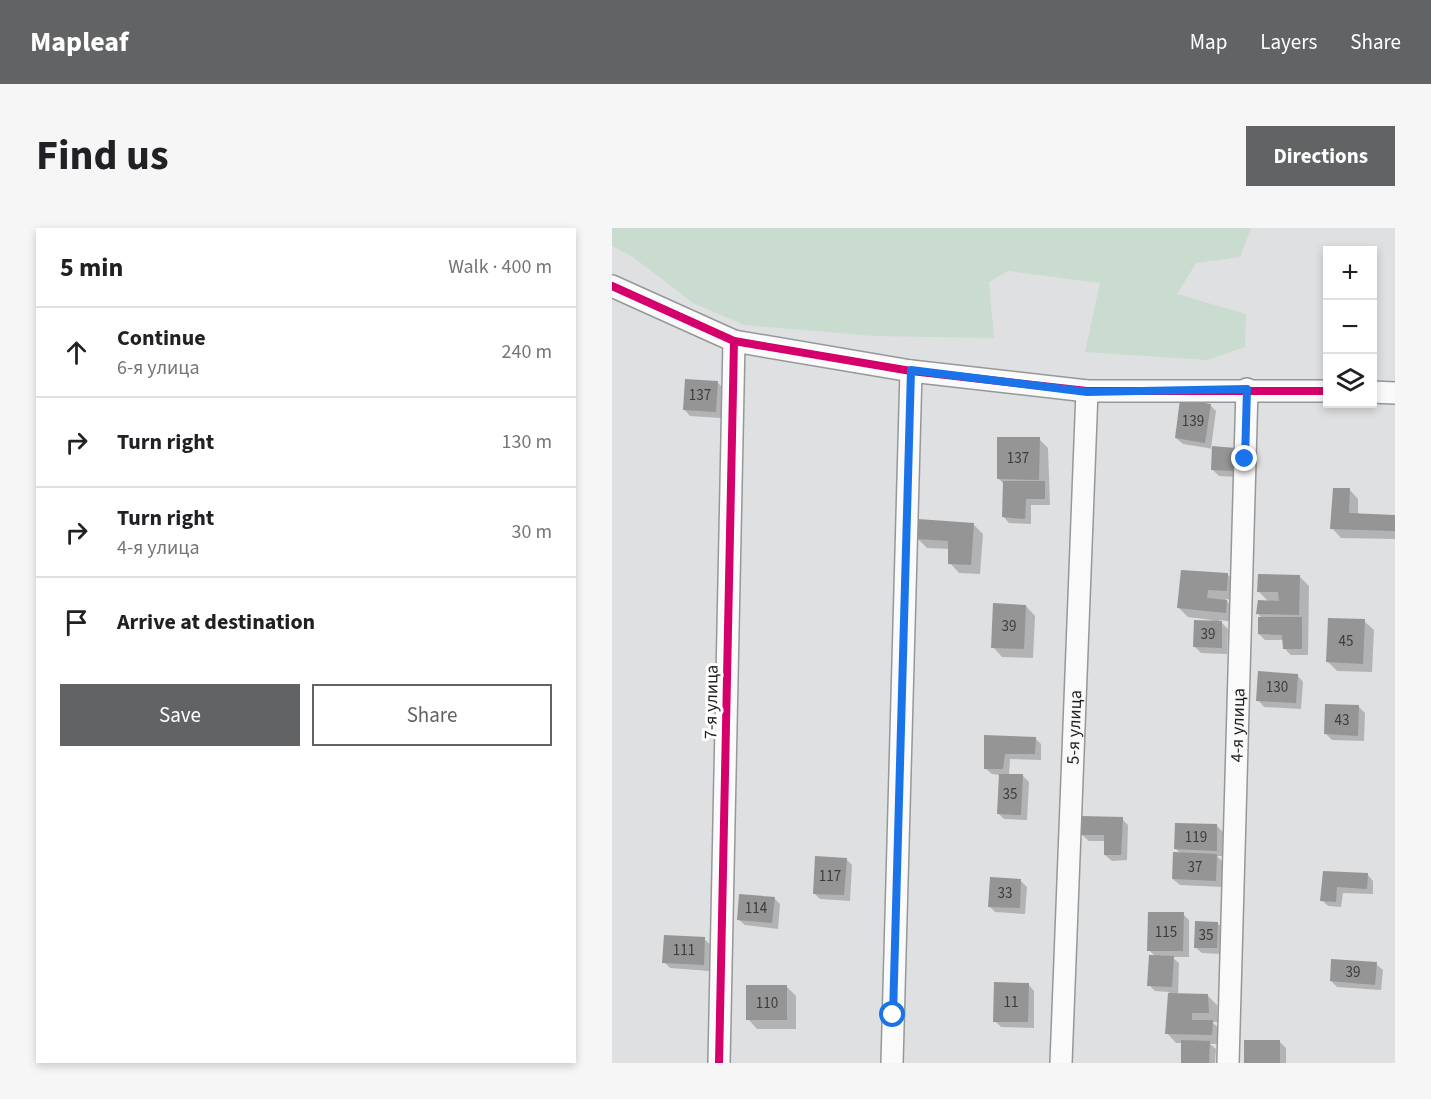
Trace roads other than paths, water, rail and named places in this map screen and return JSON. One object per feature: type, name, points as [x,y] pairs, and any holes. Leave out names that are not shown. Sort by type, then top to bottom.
[{"type":"street","points":[[612,286],[734,341],[911,370],[1087,392],[1247,389],[1323,391]]},
{"type":"street","name":"7-я улица","points":[[719,1063],[734,341]]},
{"type":"street","points":[[892,1063],[911,370]]},
{"type":"street","name":"4-я улица","points":[[1228,1063],[1247,389]]},
{"type":"street","name":"5-я улица","points":[[1061,1063],[1087,392]]},
{"type":"street","points":[[1377,392],[1395,393]]}]
